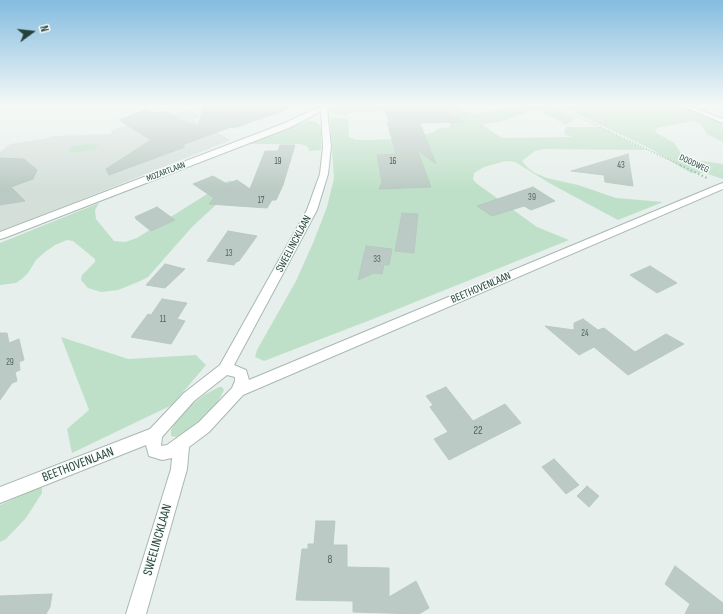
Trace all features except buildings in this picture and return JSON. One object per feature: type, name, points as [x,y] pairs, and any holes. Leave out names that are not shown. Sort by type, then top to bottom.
[{"type":"street","name":"MOZARTLAAN","points":[[0,236],[268,133]]},
{"type":"street","name":"SWEELINCKLAAN","points":[[155,434],[189,397],[225,369],[312,210],[324,174],[327,133]]},
{"type":"street","name":"BEETHOVENLAAN","points":[[238,391],[723,186]]},
{"type":"street","points":[[155,434],[155,451],[162,453],[171,451],[204,427],[238,391],[242,381],[241,374],[234,370],[225,369]]},
{"type":"street","name":"BEETHOVENLAAN","points":[[0,495],[155,434]]},
{"type":"street","name":"SWEELINCKLAAN","points":[[136,614],[179,468],[182,443]]},
{"type":"path","name":"DOODWEG","points":[[611,133],[709,179]]},
{"type":"shaded area","points":[[111,133],[217,133],[231,140],[0,232],[0,152],[10,144],[48,138],[51,136],[110,134]]},
{"type":"green space","points":[[276,133],[321,133],[321,150],[309,151],[308,147],[301,144],[246,144]]},
{"type":"green space","points":[[331,133],[349,133],[349,137],[356,140],[411,139],[432,133],[494,133],[500,137],[505,138],[572,137],[564,134],[564,133],[611,133],[646,150],[545,149],[535,151],[522,161],[535,173],[547,178],[578,185],[616,198],[663,202],[618,220],[551,184],[515,162],[506,161],[484,167],[474,173],[473,179],[476,183],[537,227],[569,240],[264,361],[255,357],[257,350],[296,281],[327,207],[334,178]]},
{"type":"green space","points":[[617,133],[656,133],[674,143],[683,156],[689,159],[723,164],[723,179],[705,173],[691,173],[649,148]]},
{"type":"green space","points":[[706,133],[723,133],[723,142]]},
{"type":"green space","points":[[98,143],[95,150],[68,153],[72,146]]},
{"type":"green space","points":[[228,181],[232,181],[234,184],[232,190],[192,227],[148,277],[138,282],[118,290],[101,292],[88,288],[81,280],[82,275],[95,262],[95,259],[73,241],[67,240],[55,245],[45,252],[36,260],[28,273],[16,283],[0,285],[0,243],[99,203],[95,210],[96,219],[114,241],[125,242],[137,238]]},
{"type":"green space","points":[[61,337],[128,359],[196,355],[206,365],[172,405],[72,453],[67,429],[89,410]]},
{"type":"green space","points":[[219,387],[222,387],[224,390],[216,405],[197,424],[185,433],[176,437],[171,436],[171,430],[176,421],[191,405],[204,395]]},
{"type":"green space","points":[[42,486],[42,493],[26,518],[6,539],[0,542],[0,505]]}]
